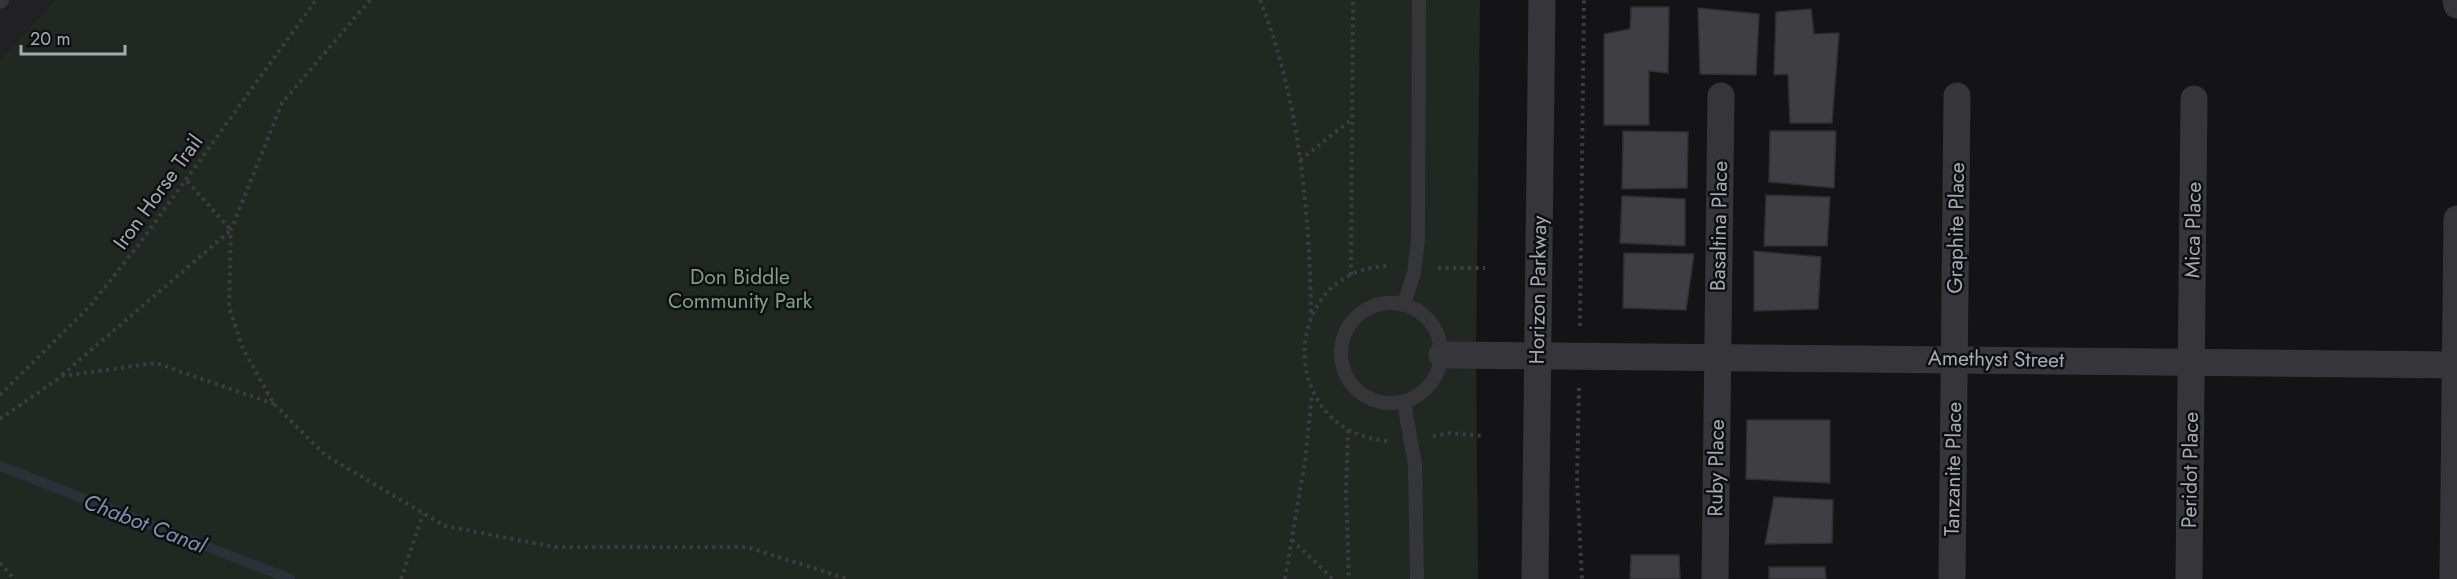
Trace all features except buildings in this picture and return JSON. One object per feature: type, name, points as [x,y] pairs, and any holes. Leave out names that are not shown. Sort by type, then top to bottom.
[{"type":"street","name":"Horizon Parkway","points":[[1535,579],[1542,0]]},
{"type":"street","points":[[2456,0],[2457,4]]},
{"type":"street","name":"Basaltina Place","points":[[1718,356],[1720,96]]},
{"type":"street","name":"Graphite Place","points":[[1954,359],[1957,96]]},
{"type":"street","name":"Mica Place","points":[[2191,362],[2194,99]]},
{"type":"street","points":[[2453,579],[2457,219]]},
{"type":"street","name":"Amethyst Street","points":[[1442,355],[1538,354],[2456,365]]},
{"type":"street","name":"Ruby Place","points":[[1715,579],[1718,356]]},
{"type":"street","name":"Tanzanite Place","points":[[1952,579],[1954,359]]},
{"type":"street","name":"Peridot Place","points":[[2189,579],[2191,362]]},
{"type":"lane","points":[[1404,304],[1415,267],[1419,0]]},
{"type":"lane","points":[[1389,302],[1404,304],[1420,312],[1432,323],[1439,338],[1442,355],[1439,371],[1431,385],[1419,396],[1404,402],[1387,404],[1372,400],[1358,391],[1348,380],[1341,352],[1349,325],[1359,314],[1373,305],[1389,302]]},
{"type":"lane","points":[[1404,402],[1415,465],[1417,579]]},
{"type":"path","name":"Iron Horse Trail","points":[[0,395],[9,389],[90,306],[186,180],[316,0]]},
{"type":"path","points":[[370,0],[282,103],[231,230],[229,307],[243,349],[274,404],[325,455],[445,526],[555,548],[747,548],[848,579]]},
{"type":"path","points":[[1260,0],[1296,129],[1310,249],[1311,317],[1303,355],[1312,393],[1323,410],[1348,429],[1373,439],[1392,441],[1450,433],[1483,436]]},
{"type":"path","points":[[1351,275],[1353,0]]},
{"type":"path","points":[[1582,579],[1577,480],[1584,0]]},
{"type":"path","points":[[1300,160],[1352,119]]},
{"type":"path","points":[[186,180],[231,230]]},
{"type":"path","points":[[0,419],[62,376],[231,230]]},
{"type":"path","points":[[1311,317],[1334,286],[1351,275],[1385,266],[1485,268]]},
{"type":"path","points":[[62,376],[156,363],[274,404]]},
{"type":"path","points":[[1286,579],[1312,393]]},
{"type":"path","points":[[1348,429],[1346,492],[1349,579]]},
{"type":"path","points":[[401,579],[423,514]]},
{"type":"path","points":[[1292,540],[1333,579]]},
{"type":"path","points":[[0,563],[14,579]]},
{"type":"shaded area","points":[[0,0],[55,0],[0,60]]},
{"type":"green space","name":"Don Biddle Community Park","points":[[55,0],[1480,0],[1476,355],[1478,579],[0,579],[0,60]]},
{"type":"waterway","name":"Chabot Canal","points":[[0,466],[290,579]]}]
